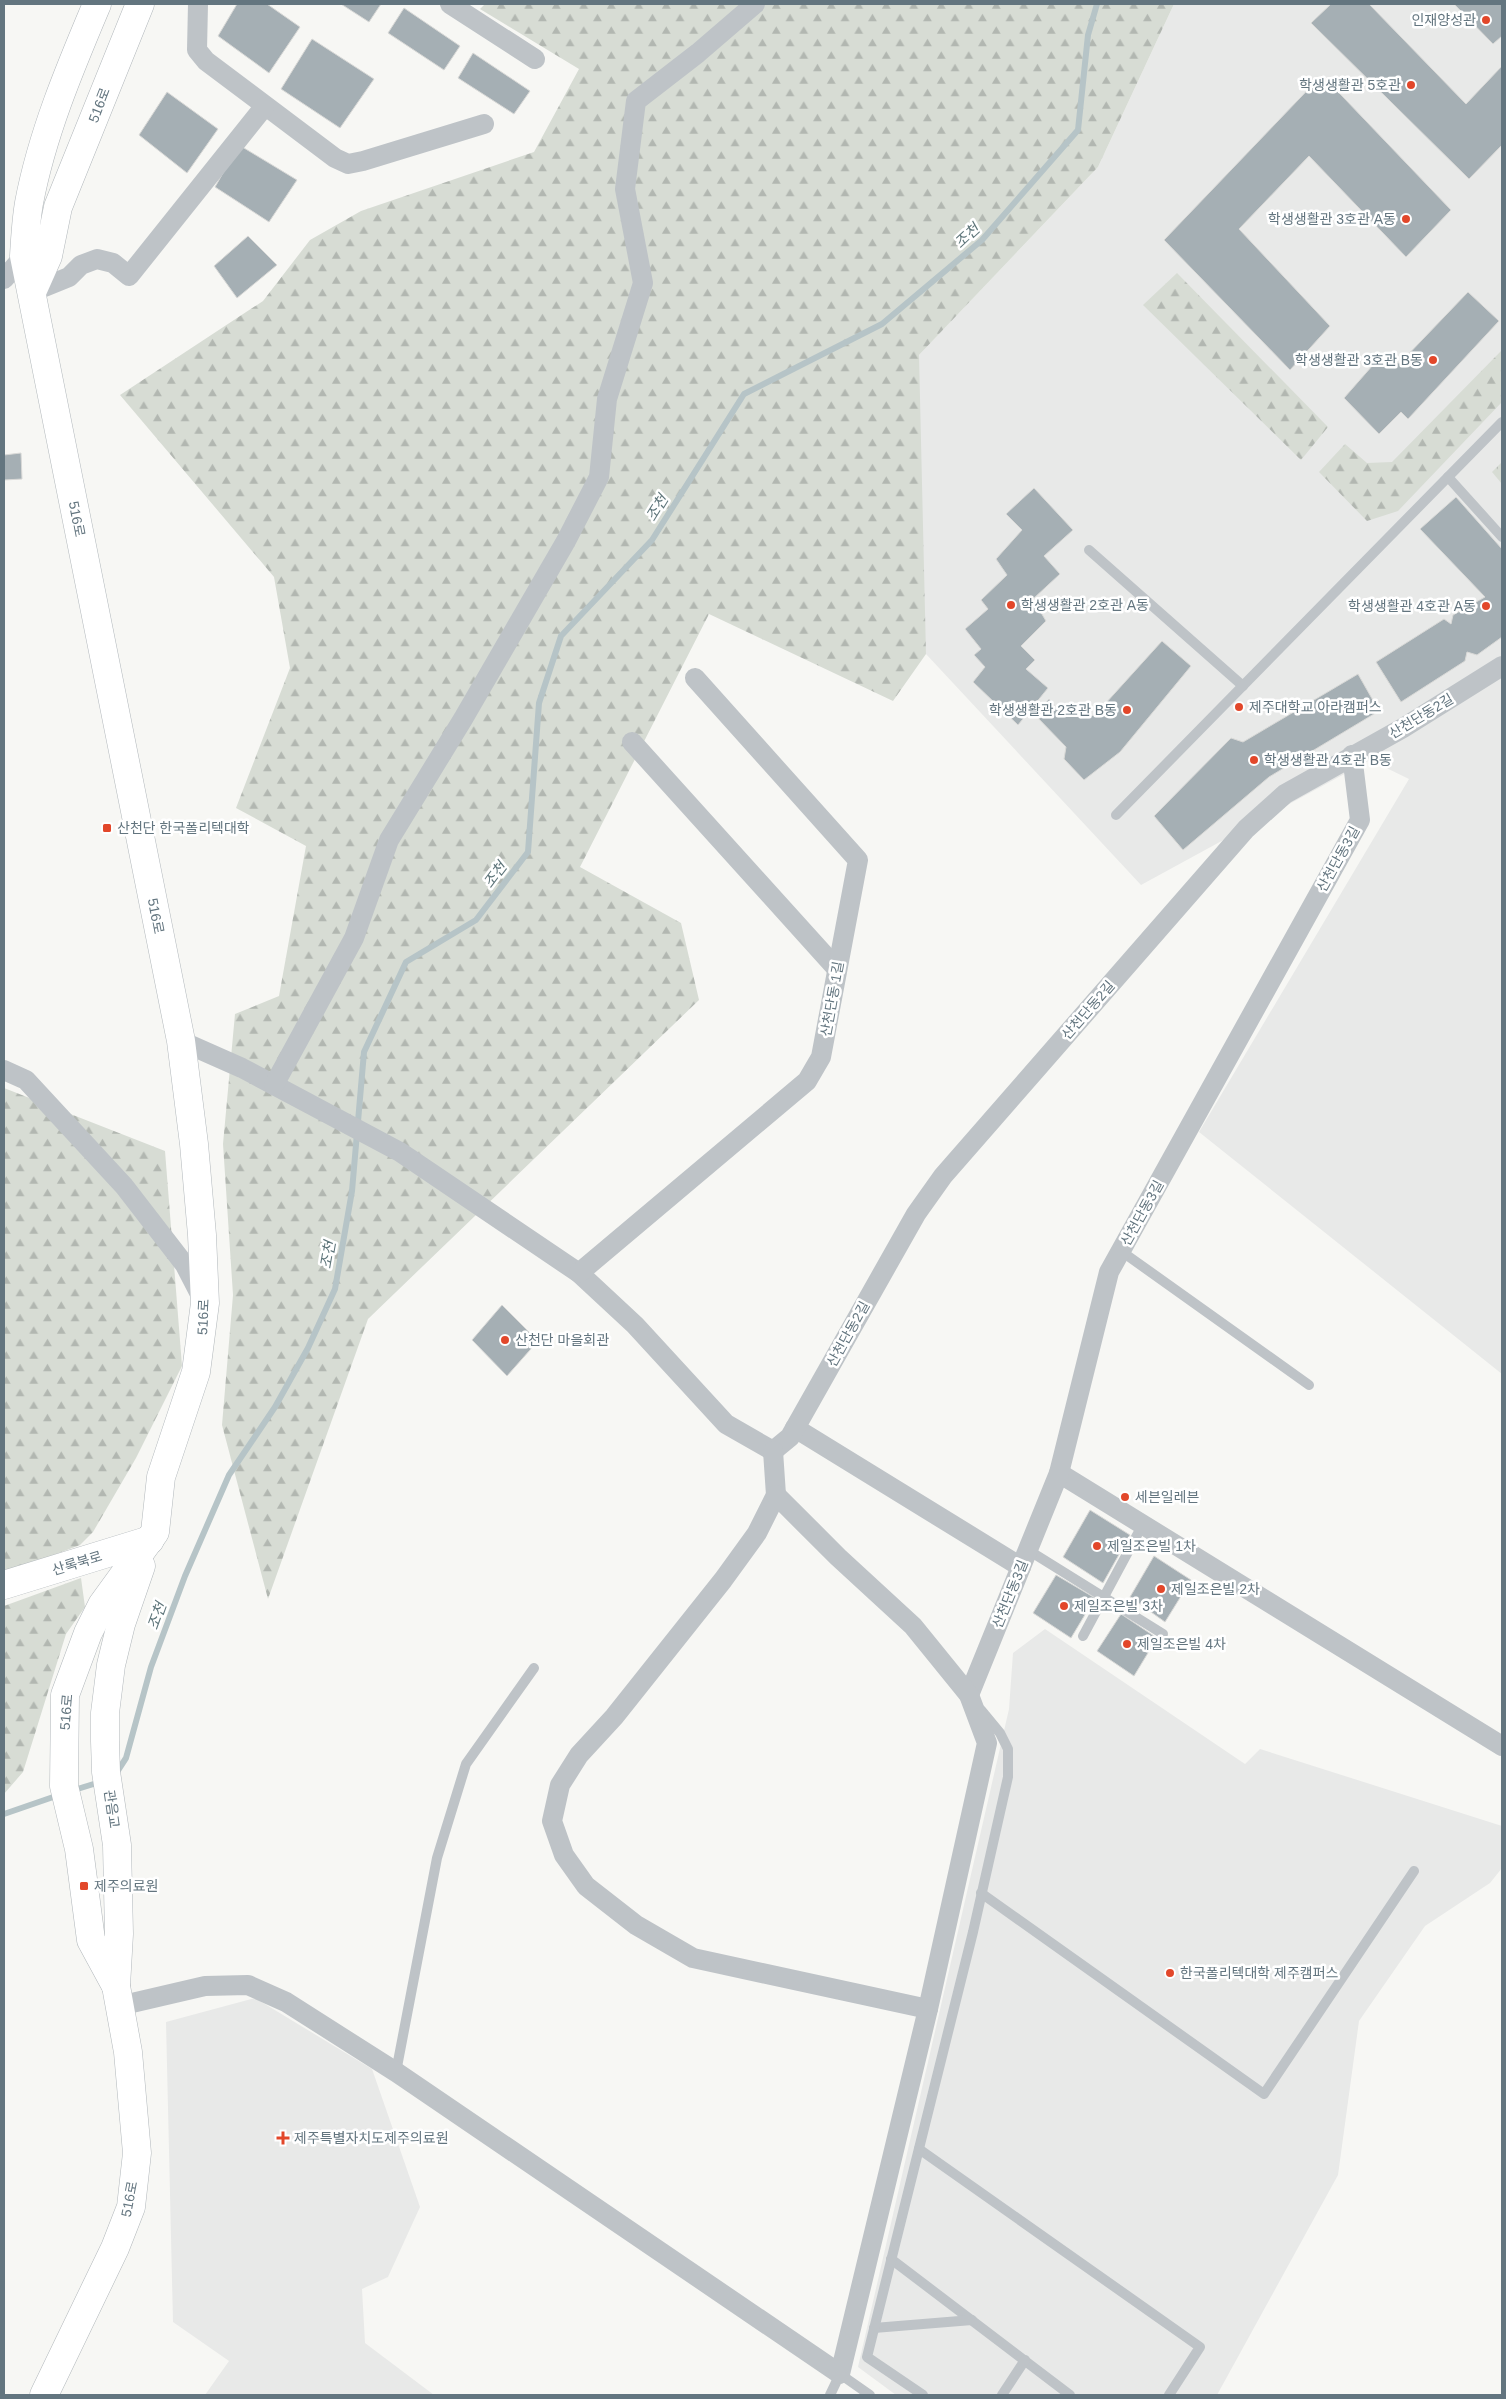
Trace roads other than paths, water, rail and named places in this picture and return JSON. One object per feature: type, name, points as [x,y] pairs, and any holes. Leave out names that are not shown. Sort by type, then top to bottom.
[{"type":"main road","name":"516로","points":[[97,4],[62,88],[42,152],[29,204],[24,256],[181,1041],[194,1144],[202,1235],[205,1303],[196,1372],[160,1477],[156,1532],[102,1605],[88,1633],[65,1695],[64,1786],[79,1849],[91,1940],[117,1996]]},
{"type":"main road","name":"516로","points":[[32,292],[48,256],[58,207],[140,4]]},
{"type":"main road","name":"516로","points":[[106,1772],[105,1713],[111,1665],[121,1624],[150,1540]]},
{"type":"main road","name":"산록북로","points":[[4,1585],[150,1540]]},
{"type":"main road","name":"관음교","points":[[106,1772],[117,1845]]},
{"type":"main road","name":"516로","points":[[44,2395],[115,2248],[131,2207],[137,2153],[128,2052],[117,1996],[119,1934],[117,1845]]},
{"type":"street","points":[[198,4],[197,50],[206,61],[264,107],[335,158],[348,164],[484,124]]},
{"type":"street","points":[[450,4],[535,59]]},
{"type":"street","points":[[274,1085],[354,938],[389,840],[463,719],[566,541],[600,476],[607,399],[643,283],[625,189],[636,101],[698,53],[755,4]]},
{"type":"street","points":[[32,292],[69,277],[81,265],[97,259],[113,263],[129,276],[264,107]]},
{"type":"street","points":[[4,278],[24,256]]},
{"type":"street","name":"산천단동2길","points":[[772,1451],[790,1437],[916,1214],[943,1176],[1246,829],[1285,794],[1403,728],[1502,666]]},
{"type":"street","name":"산천단동 1길","points":[[579,1273],[807,1081],[821,1057],[858,860],[695,678]]},
{"type":"street","points":[[632,742],[837,969]]},
{"type":"street","name":"산천단동3길","points":[[969,1696],[1058,1472],[1109,1272],[1360,820],[1352,755]]},
{"type":"street","points":[[181,1041],[274,1085],[400,1152],[579,1273],[635,1325],[726,1424],[772,1451],[776,1495],[757,1533],[724,1580],[614,1716],[579,1756],[560,1786],[552,1822],[564,1855],[586,1886],[636,1925],[693,1958],[928,2010]]},
{"type":"street","points":[[4,1070],[26,1080],[124,1186],[185,1265],[205,1303]]},
{"type":"street","points":[[795,1428],[1025,1558]]},
{"type":"street","points":[[1058,1472],[1502,1746]]},
{"type":"street","points":[[117,1996],[205,1986],[248,1985],[286,2002],[396,2072],[840,2374],[928,2010],[987,1743],[969,1696],[913,1626],[838,1557],[776,1495]]},
{"type":"lane","points":[[1116,815],[1502,422]]},
{"type":"lane","points":[[1448,477],[1502,537]]},
{"type":"lane","points":[[1089,550],[1243,686]]},
{"type":"lane","points":[[1121,1250],[1309,1385]]},
{"type":"lane","points":[[1083,1636],[1143,1524]]},
{"type":"lane","points":[[1025,1558],[1104,1597],[1163,1634]]},
{"type":"lane","points":[[396,2072],[437,1858],[466,1764],[534,1668]]},
{"type":"lane","points":[[923,2395],[867,2357],[1008,1777],[1008,1749],[1000,1733],[969,1696]]},
{"type":"lane","points":[[981,1893],[1264,2094],[1414,1871]]},
{"type":"lane","points":[[919,2149],[1200,2347],[1169,2395]]},
{"type":"lane","points":[[892,2260],[1070,2395]]},
{"type":"lane","points":[[874,2328],[972,2320]]},
{"type":"lane","points":[[1002,2395],[1025,2360]]},
{"type":"lane","points":[[830,2395],[840,2374],[870,2395]]},
{"type":"waterway","name":"조천","points":[[115,1775],[126,1758],[151,1667],[185,1576],[229,1475],[275,1407],[308,1348],[335,1289],[352,1191],[364,1052],[406,962],[476,920],[528,852],[539,703],[561,636],[652,540],[744,394],[882,324],[982,240],[1078,130],[1088,35],[1097,4]]},
{"type":"waterway","name":"조천","points":[[71,1791],[100,1782]]},
{"type":"waterway","name":"조천","points":[[4,1814],[59,1795]]},
{"type":"place","name":"인재양성관","points":[[1486,20]]},
{"type":"place","name":"학생생활관 5호관","points":[[1411,85]]},
{"type":"place","name":"학생생활관 3호관 A동","points":[[1406,219]]},
{"type":"place","name":"학생생활관 3호관 B동","points":[[1433,360]]},
{"type":"place","name":"학생생활관 2호관 A동","points":[[1011,605]]},
{"type":"place","name":"학생생활관 4호관 A동","points":[[1486,606]]},
{"type":"place","name":"제주대학교 아라캠퍼스","points":[[1239,707]]},
{"type":"place","name":"학생생활관 2호관 B동","points":[[1127,710]]},
{"type":"place","name":"학생생활관 4호관 B동","points":[[1254,760]]},
{"type":"place","name":"산천단 한국폴리텍대학","points":[[107,828]]},
{"type":"place","name":"산천단 마을회관","points":[[505,1340]]},
{"type":"place","name":"세븐일레븐","points":[[1125,1497]]},
{"type":"place","name":"제일조은빌 1차","points":[[1097,1546]]},
{"type":"place","name":"제일조은빌 2차","points":[[1161,1589]]},
{"type":"place","name":"제일조은빌 3차","points":[[1064,1606]]},
{"type":"place","name":"제일조은빌 4차","points":[[1127,1644]]},
{"type":"place","name":"제주의료원","points":[[84,1886]]},
{"type":"place","name":"한국폴리텍대학 제주캠퍼스","points":[[1170,1973]]},
{"type":"place","name":"제주특별자치도제주의료원","points":[[283,2138]]}]
